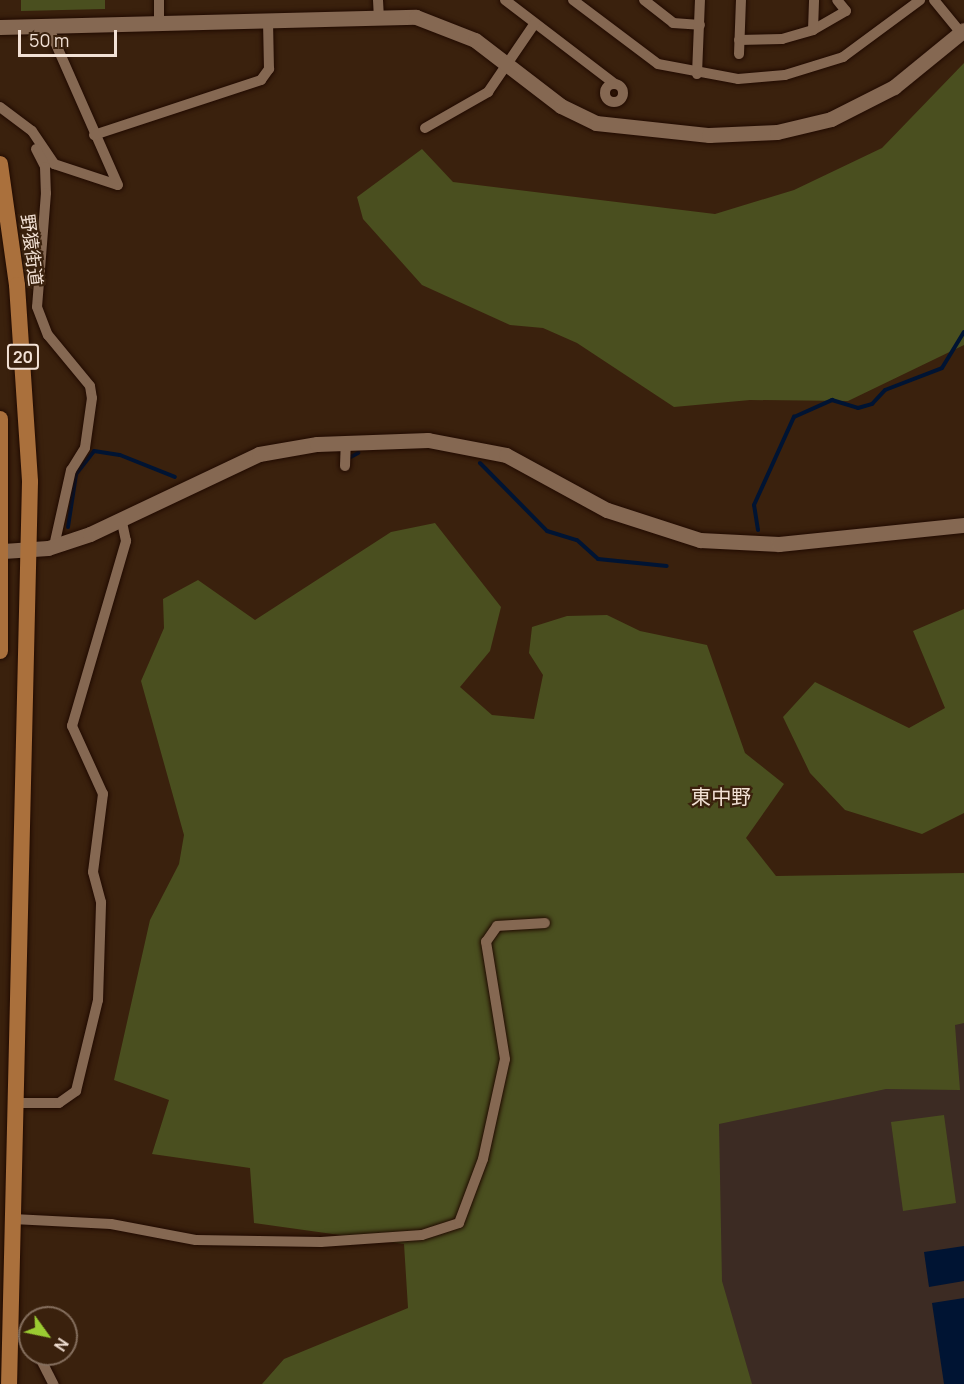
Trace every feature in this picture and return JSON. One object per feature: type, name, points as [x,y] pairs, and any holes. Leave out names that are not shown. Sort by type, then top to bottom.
[{"type":"main road","name":"野猿街道","points":[[0,164],[17,285],[29,550],[16,1054],[8,1103],[13,1219],[5,1340],[9,1384]]},
{"type":"main road","points":[[0,419],[3,551],[0,651]]},
{"type":"main road","points":[[0,1072],[12,1065],[16,1054]]},
{"type":"street","points":[[159,0],[159,22]]},
{"type":"street","points":[[378,0],[379,16]]},
{"type":"street","points":[[505,0],[615,84]]},
{"type":"street","points":[[573,0],[658,64],[697,74],[759,78],[818,67],[843,57],[920,0]]},
{"type":"street","points":[[697,74],[700,0]]},
{"type":"street","points":[[739,54],[741,0]]},
{"type":"street","points":[[813,30],[814,0]]},
{"type":"street","points":[[739,40],[782,39],[813,30],[846,11],[837,0]]},
{"type":"street","points":[[0,27],[379,16],[416,17],[455,29],[507,64],[561,106],[614,129],[748,135],[813,124],[872,100],[962,31],[934,0]]},
{"type":"street","points":[[647,1],[673,23],[700,25]]},
{"type":"street","points":[[94,135],[261,80],[269,69],[268,20]]},
{"type":"street","points":[[425,128],[488,92],[535,23]]},
{"type":"street","points":[[0,107],[32,131],[54,164],[118,185],[94,135],[48,26]]},
{"type":"street","points":[[36,149],[45,167],[46,193],[38,284],[42,323],[90,386],[92,398],[85,448],[71,470],[54,546]]},
{"type":"street","points":[[17,285],[38,284]]},
{"type":"street","points":[[3,551],[54,546],[122,522],[259,454],[346,443],[428,440],[486,448],[525,463],[618,515],[700,540],[779,544],[964,525]]},
{"type":"street","points":[[345,466],[346,443]]},
{"type":"street","points":[[8,1103],[58,1102],[73,1095],[98,1000],[101,902],[93,872],[103,794],[72,726],[126,541],[122,522]]},
{"type":"street","points":[[13,1219],[111,1224],[196,1240],[321,1242],[422,1235],[459,1223],[483,1159],[505,1059],[486,942],[498,926],[545,923]]},
{"type":"street","points":[[44,1366],[53,1384]]},
{"type":"shaded area","points":[[964,953],[964,1384],[715,1384],[638,1113]]},
{"type":"green space","points":[[21,0],[105,0],[105,9],[21,11]]},
{"type":"green space","points":[[964,63],[964,345],[848,401],[750,400],[674,407],[577,343],[543,328],[510,325],[422,285],[363,219],[357,197],[422,149],[453,182],[715,214],[794,190],[882,148]]},
{"type":"green space","points":[[435,523],[501,607],[490,651],[460,687],[492,715],[534,719],[543,675],[529,653],[532,627],[567,616],[607,615],[640,631],[707,645],[745,753],[784,784],[746,838],[776,876],[964,873],[964,1023],[955,1025],[960,1090],[886,1089],[719,1124],[722,1281],[752,1384],[262,1384],[284,1359],[408,1308],[404,1244],[254,1223],[250,1168],[152,1154],[169,1100],[114,1080],[150,920],[179,864],[184,835],[141,681],[164,628],[163,599],[198,580],[255,620],[391,532]]},
{"type":"green space","points":[[964,609],[964,813],[922,834],[845,810],[810,773],[783,717],[815,682],[909,728],[945,708],[913,631]]},
{"type":"green space","points":[[944,1115],[956,1203],[903,1211],[891,1122]]},
{"type":"water","points":[[964,1246],[964,1281],[929,1287],[924,1252]]},
{"type":"water","points":[[964,1298],[964,1384],[944,1384],[932,1303]]},
{"type":"waterway","points":[[758,530],[754,505],[794,417],[832,400],[858,408],[872,404],[885,390],[942,368],[964,332]]},
{"type":"waterway","points":[[68,527],[76,474],[94,451],[120,455],[175,477]]},
{"type":"waterway","points":[[347,459],[358,453]]},
{"type":"waterway","points":[[480,463],[547,531],[577,540],[598,559],[667,566]]},
{"type":"district","name":"東中野","points":[[721,796]]}]
